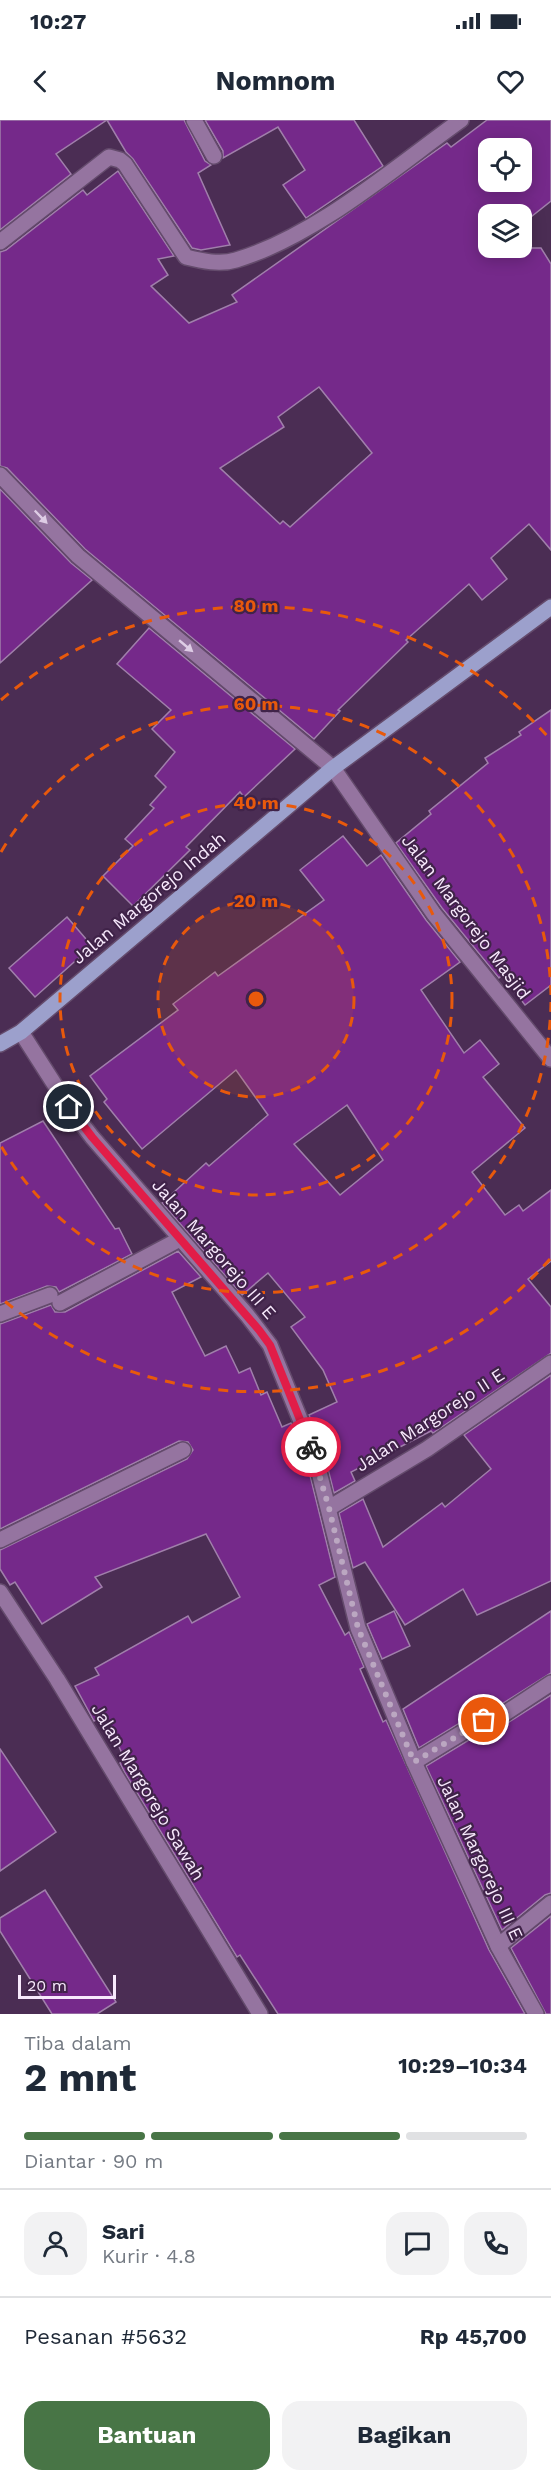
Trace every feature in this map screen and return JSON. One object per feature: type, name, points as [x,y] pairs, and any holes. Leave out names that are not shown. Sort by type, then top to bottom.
[{"type":"main road","name":"Jalan Margorejo Indah","points":[[0,1044],[21,1032],[333,768],[551,606]]},
{"type":"street","points":[[194,120],[214,156]]},
{"type":"street","points":[[0,242],[109,157],[125,164],[186,257],[207,262],[234,261],[308,230],[461,120]]},
{"type":"street","name":"Jalan Margorejo Masjid","points":[[0,475],[78,556],[333,768],[434,914],[551,1059]]},
{"type":"street","name":"Jalan Margorejo III E","points":[[21,1032],[69,1107],[92,1137],[270,1345],[315,1456],[358,1628],[414,1762],[498,1946],[536,2014]]},
{"type":"street","points":[[0,1314],[55,1299],[180,1239]]},
{"type":"street","name":"Jalan Margorejo II E","points":[[329,1508],[427,1449],[551,1364]]},
{"type":"street","points":[[0,1540],[183,1450]]},
{"type":"street","name":"Jalan Margorejo Sawah","points":[[0,1592],[57,1679],[260,2014]]},
{"type":"street","points":[[414,1762],[478,1723],[501,1716],[551,1683]]},
{"type":"street","points":[[498,1946],[551,1904]]},
{"type":"building","points":[[0,120],[107,120],[56,154],[71,174],[0,230]]},
{"type":"building","points":[[107,120],[184,120],[205,161],[211,165],[198,173],[230,245],[201,250],[192,248],[133,159],[126,152]]},
{"type":"building","points":[[205,120],[354,120],[383,166],[306,218],[283,185],[305,170],[278,127],[223,158],[223,151]]},
{"type":"building","points":[[487,120],[551,120],[551,201],[532,216],[532,204],[478,204],[478,258],[532,258],[532,248],[541,248],[551,264],[551,550],[529,524],[491,558],[507,579],[482,600],[469,584],[406,640],[408,642],[338,710],[340,711],[314,739],[85,549],[7,468],[0,466],[0,252],[6,250],[83,190],[87,195],[118,171],[174,256],[158,259],[168,275],[151,286],[189,323],[237,302],[232,295],[447,143],[451,147]],"holes":[[[319,387],[372,453],[290,527],[283,521],[280,524],[220,468],[284,427],[278,417]]]},
{"type":"building","points":[[0,489],[71,563],[92,580],[0,663]]},
{"type":"building","points":[[149,628],[295,749],[244,797],[240,792],[186,847],[190,850],[133,906],[103,876],[133,846],[125,839],[154,808],[150,805],[166,787],[155,776],[175,752],[152,729],[171,710],[117,664]]},
{"type":"building","points":[[551,710],[551,985],[525,1005],[502,975],[499,978],[442,908],[396,843],[431,814],[429,811],[488,763],[485,758],[521,735],[519,732]]},
{"type":"building","points":[[343,836],[367,866],[381,855],[426,920],[460,962],[421,990],[464,1053],[480,1040],[499,1064],[483,1077],[525,1128],[472,1172],[505,1215],[519,1205],[523,1211],[551,1190],[551,1261],[528,1279],[551,1307],[551,1353],[433,1433],[431,1431],[351,1472],[355,1481],[334,1493],[324,1453],[309,1415],[337,1402],[323,1370],[291,1327],[305,1317],[268,1273],[242,1295],[162,1203],[206,1163],[209,1166],[268,1115],[236,1070],[142,1149],[104,1102],[107,1099],[90,1076],[178,1010],[173,1004],[215,972],[218,976],[324,900],[300,870]],"holes":[[[347,1105],[383,1160],[340,1195],[294,1144]]]},
{"type":"building","points":[[67,917],[92,946],[35,997],[9,968]]},
{"type":"building","points":[[43,1121],[115,1229],[119,1228],[132,1254],[59,1292],[56,1287],[47,1286],[0,1304],[0,1143]]},
{"type":"building","points":[[178,1251],[201,1277],[172,1292],[205,1356],[226,1346],[239,1373],[250,1368],[261,1395],[267,1392],[282,1427],[291,1423],[306,1459],[335,1577],[319,1585],[345,1635],[349,1632],[364,1667],[360,1669],[383,1722],[386,1720],[489,1950],[525,2014],[278,2014],[240,1955],[237,1957],[125,1773],[120,1763],[125,1760],[105,1716],[94,1721],[75,1686],[99,1675],[95,1668],[188,1616],[192,1623],[240,1597],[206,1534],[95,1577],[102,1587],[42,1624],[15,1582],[10,1585],[0,1569],[0,1550],[187,1459],[193,1450],[188,1442],[179,1441],[0,1529],[0,1324],[51,1305],[55,1312],[65,1312]]},
{"type":"building","points":[[551,1375],[551,1581],[477,1615],[463,1589],[405,1625],[365,1562],[353,1568],[339,1513],[363,1499],[383,1547],[442,1503],[445,1507],[491,1469],[464,1435]]},
{"type":"building","points":[[394,1611],[410,1646],[382,1659],[367,1624]]},
{"type":"building","points":[[551,1611],[551,1673],[497,1707],[473,1715],[419,1748],[403,1709]]},
{"type":"building","points":[[551,1695],[551,1893],[545,1895],[502,1930],[426,1766],[482,1732],[506,1724]]},
{"type":"building","points":[[0,1749],[56,1832],[0,1871]]},
{"type":"building","points":[[45,1890],[116,2002],[97,2014],[52,2014],[0,1931],[0,1918]]},
{"type":"building","points":[[551,1916],[551,2014],[546,2014],[511,1948]]},
{"type":"way so far","points":[[311,1447],[329,1508],[358,1628],[414,1762],[484,1720]]},
{"type":"route","points":[[69,1107],[270,1345],[311,1447]]}]
